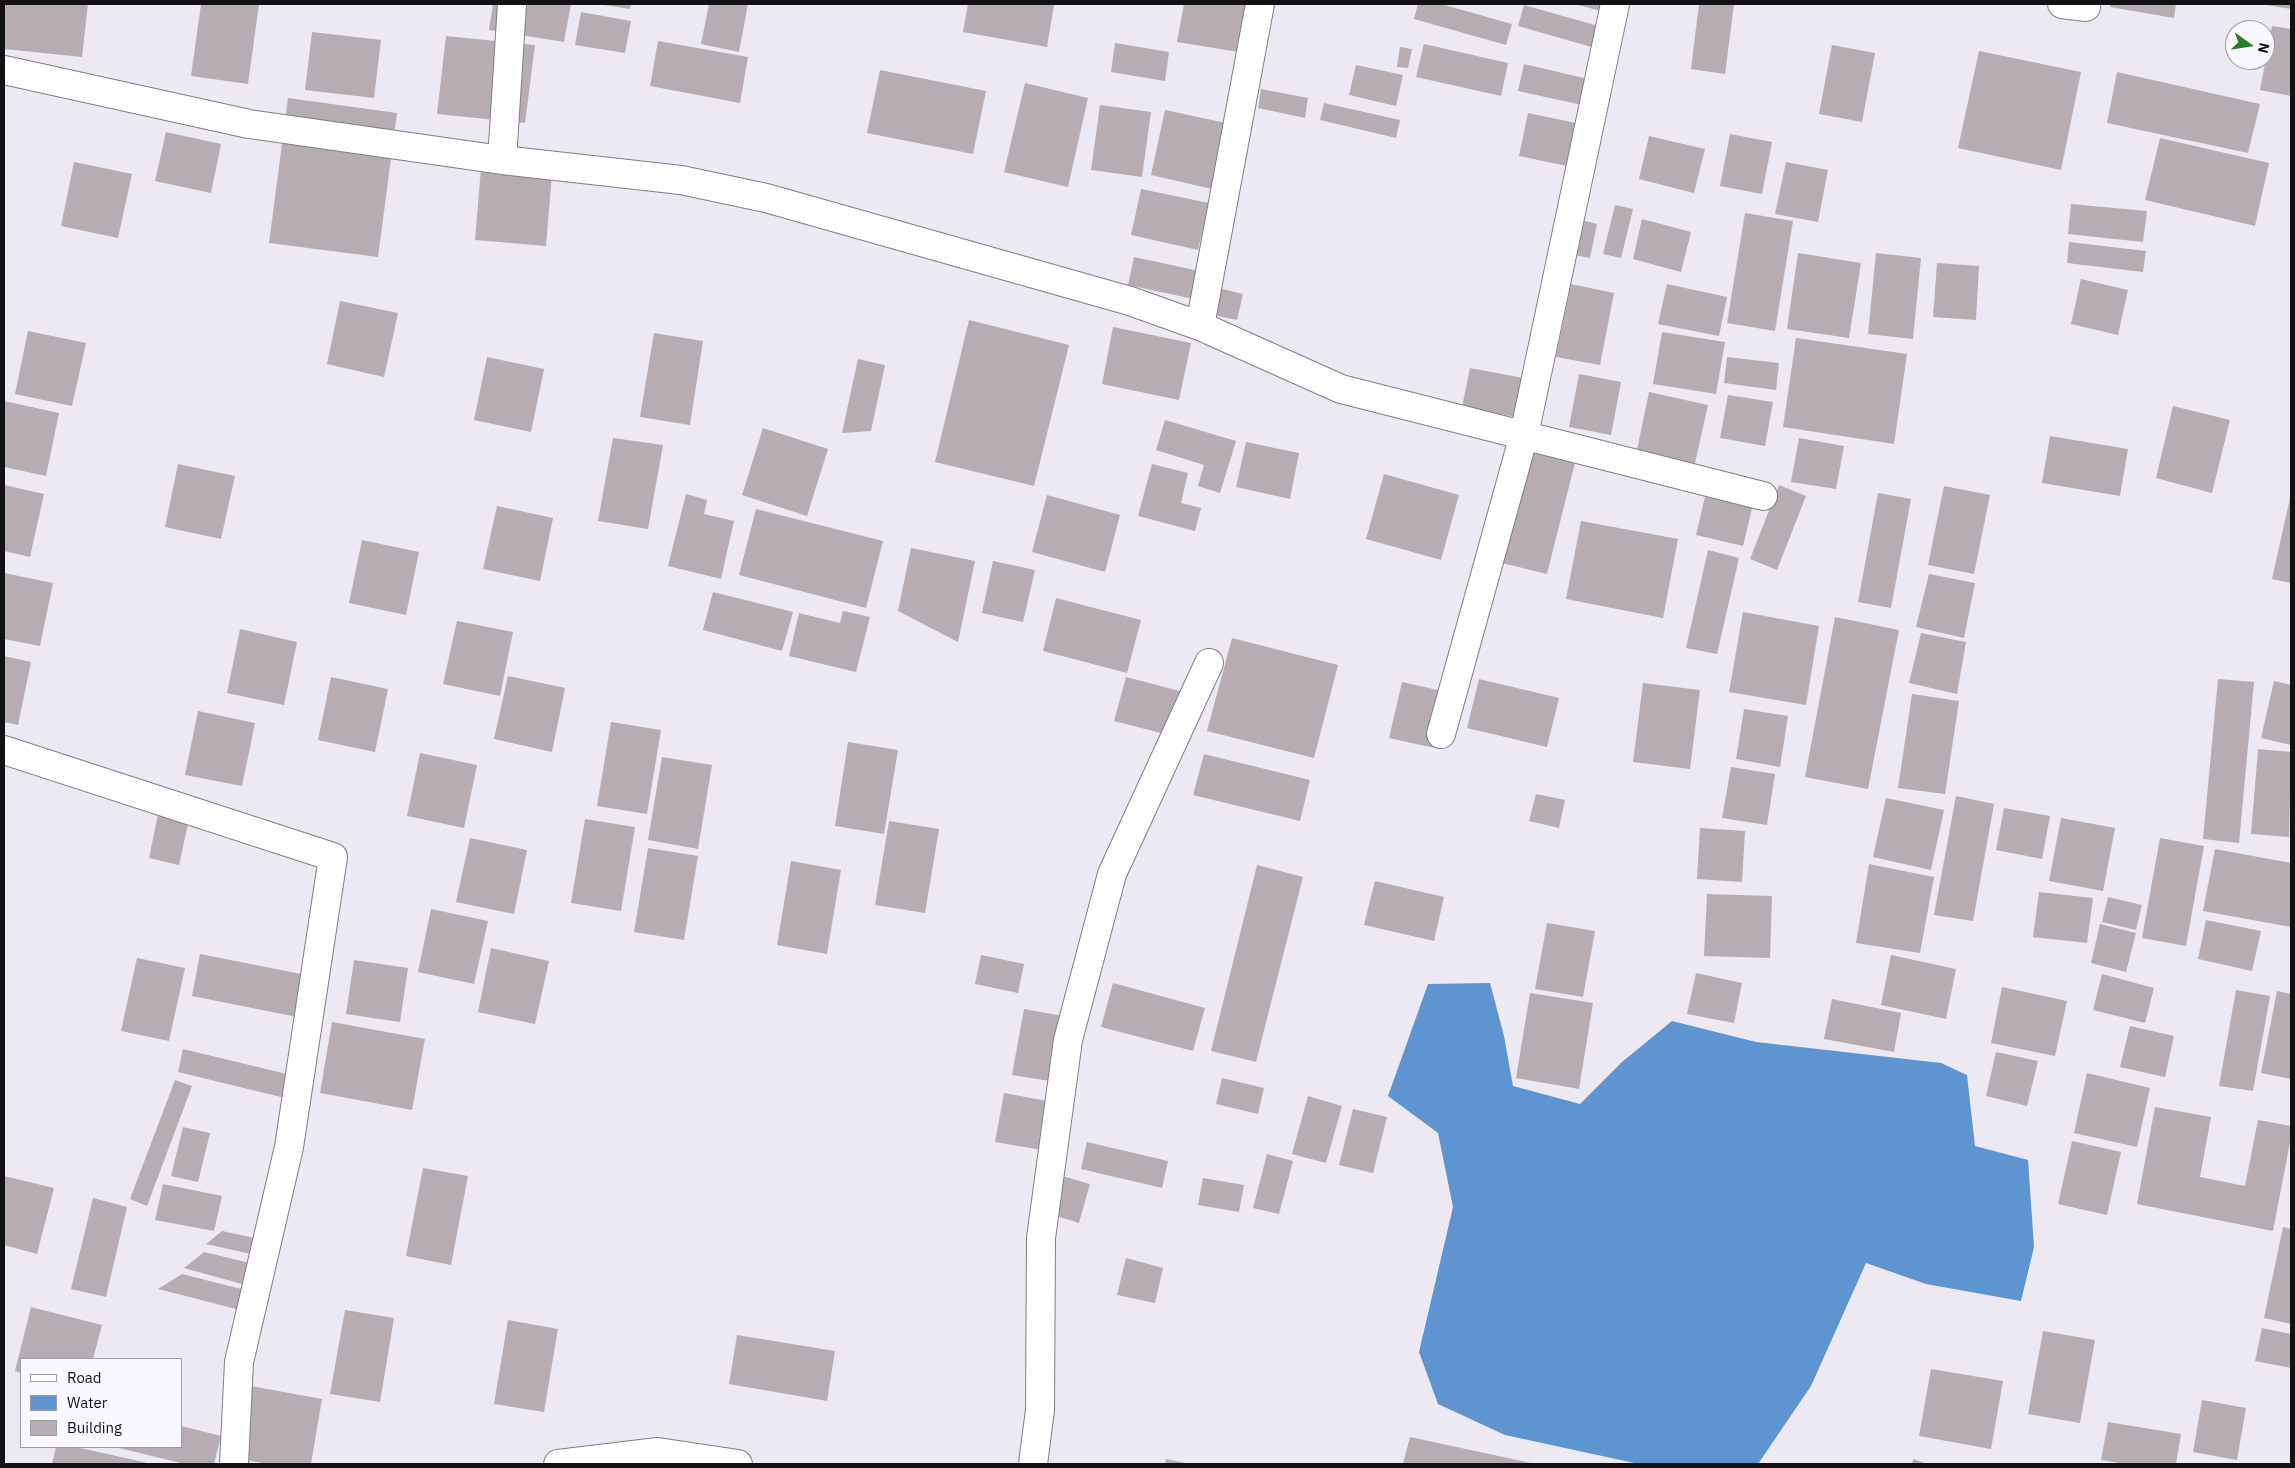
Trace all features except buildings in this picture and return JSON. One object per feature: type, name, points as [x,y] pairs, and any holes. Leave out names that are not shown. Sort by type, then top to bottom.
[{"type":"street","points":[[502,160],[512,4]]},
{"type":"street","points":[[1200,326],[1260,4]]},
{"type":"street","points":[[1442,734],[1524,436],[1615,4]]},
{"type":"street","points":[[2062,4],[2086,7],[2086,4]]},
{"type":"street","points":[[4,70],[249,124],[502,160],[680,180],[766,198],[1130,301],[1200,326],[1341,389],[1763,496]]},
{"type":"street","points":[[1033,1464],[1040,1410],[1041,1238],[1068,1040],[1112,874],[1209,663]]},
{"type":"street","points":[[4,750],[333,857],[289,1147],[239,1362],[234,1464]]},
{"type":"street","points":[[558,1464],[658,1452],[738,1464]]},
{"type":"water","points":[[1490,983],[1504,1036],[1513,1086],[1580,1104],[1622,1062],[1672,1021],[1756,1042],[1941,1063],[1967,1075],[1975,1146],[2028,1160],[2034,1247],[2021,1301],[1926,1284],[1866,1263],[1811,1386],[1758,1464],[1639,1464],[1505,1435],[1438,1404],[1419,1352],[1453,1207],[1438,1133],[1388,1096],[1428,984]]}]
